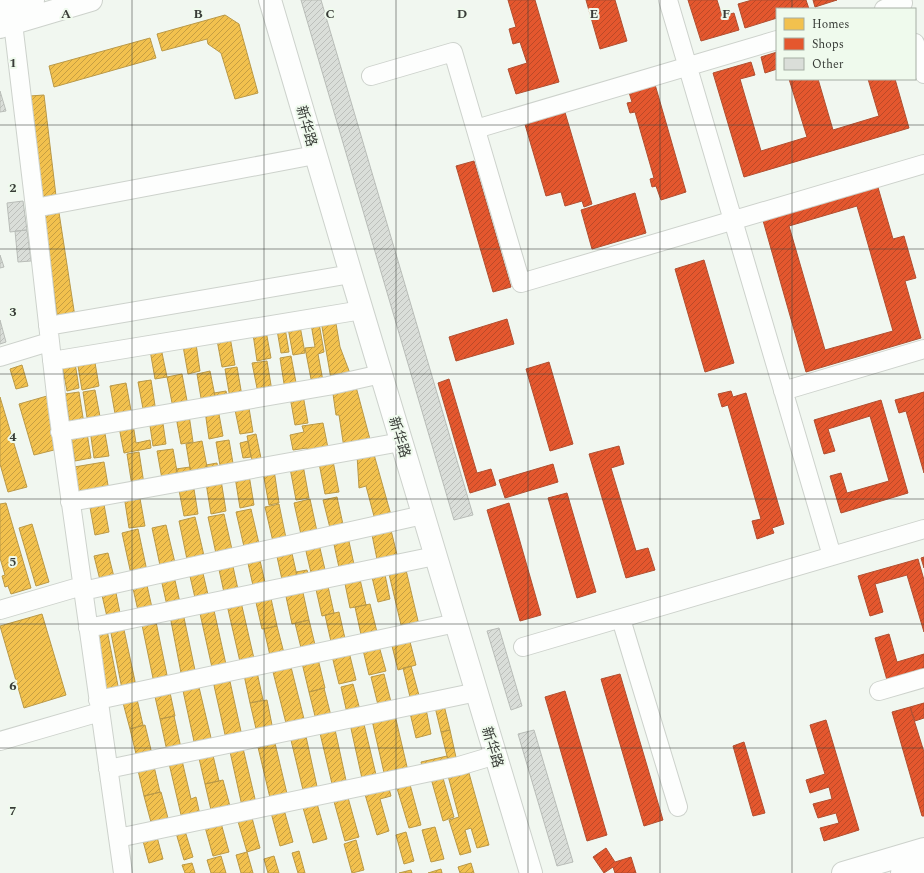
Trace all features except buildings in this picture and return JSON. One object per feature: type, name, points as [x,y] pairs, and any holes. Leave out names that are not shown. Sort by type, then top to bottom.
[{"type":"main road","points":[[4,20],[33,0]]},
{"type":"main road","points":[[4,20],[91,0]]},
{"type":"main road","name":"新华路","points":[[270,0],[531,873]]},
{"type":"main road","points":[[844,873],[924,849]]},
{"type":"main road","points":[[902,873],[924,867]]},
{"type":"street","points":[[668,0],[832,556]]},
{"type":"street","points":[[888,8],[903,4]]},
{"type":"street","points":[[4,20],[35,208],[60,432],[123,873]]},
{"type":"street","points":[[476,129],[776,40]]},
{"type":"street","points":[[919,49],[924,74]]},
{"type":"street","points":[[371,76],[453,52],[521,283],[924,164]]},
{"type":"street","points":[[35,208],[316,154]]},
{"type":"street","points":[[0,357],[49,334],[351,274]]},
{"type":"street","points":[[52,361],[362,310]]},
{"type":"street","points":[[783,390],[924,349]]},
{"type":"street","points":[[60,432],[328,386],[381,374]]},
{"type":"street","points":[[70,502],[401,442]]},
{"type":"street","points":[[0,610],[83,588],[423,515]]},
{"type":"street","points":[[523,647],[924,529]]},
{"type":"street","points":[[88,628],[436,556]]},
{"type":"street","points":[[621,618],[678,807]]},
{"type":"street","points":[[0,741],[99,706],[456,623]]},
{"type":"street","points":[[879,691],[924,678]]},
{"type":"street","points":[[108,769],[477,692]]},
{"type":"street","points":[[118,838],[459,766],[496,755]]}]
